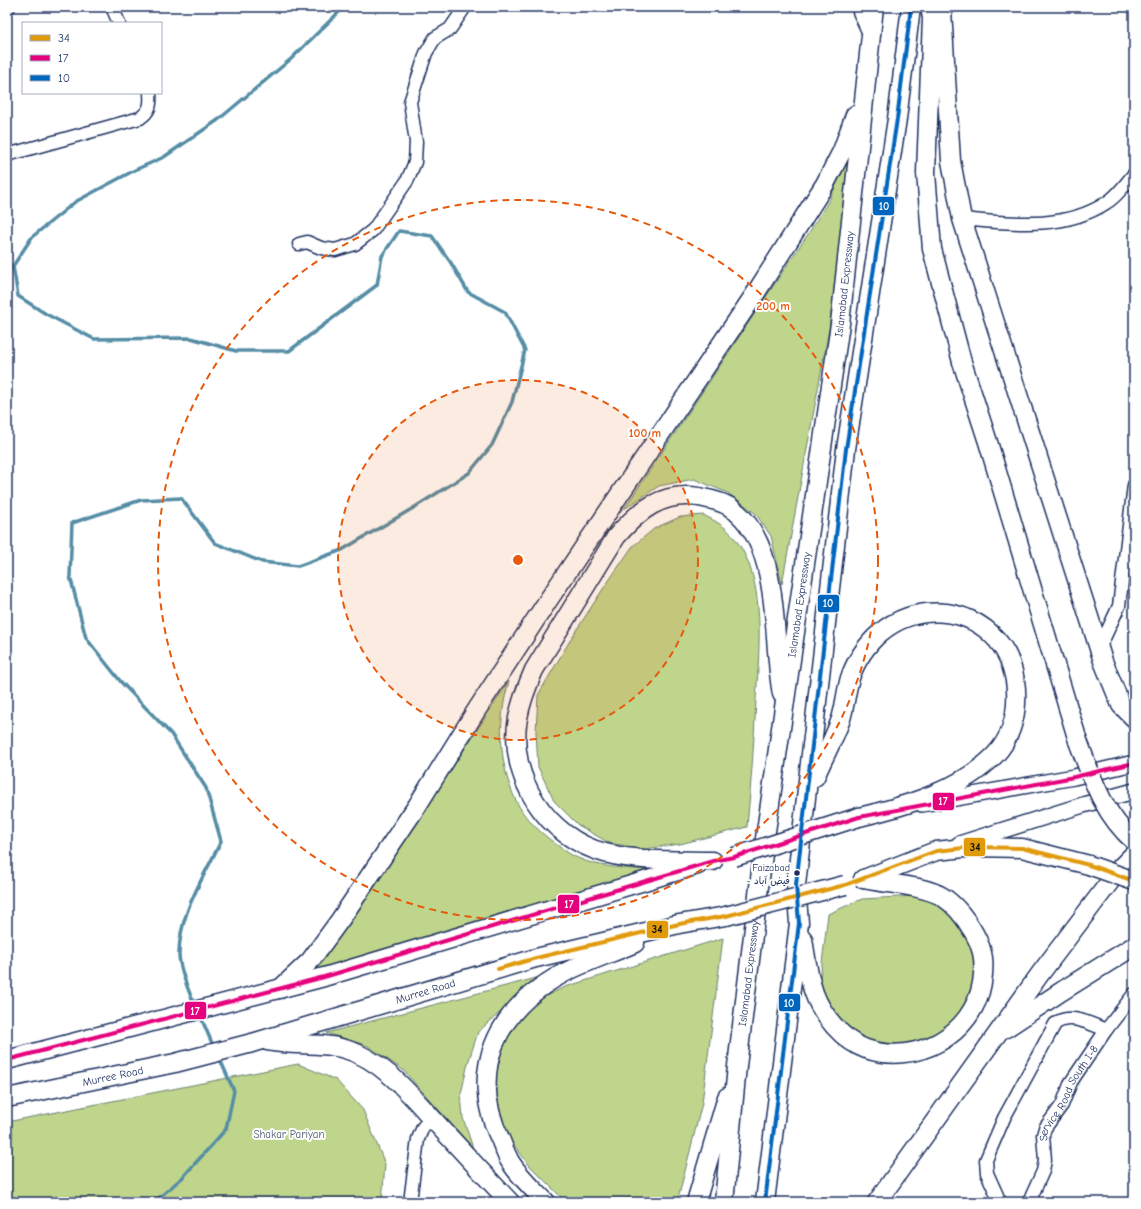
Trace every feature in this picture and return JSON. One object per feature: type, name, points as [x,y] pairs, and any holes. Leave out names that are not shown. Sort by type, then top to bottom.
[{"type":"highway","name":"Islamabad Expressway","points":[[724,1202],[738,1066],[765,838],[840,324],[874,7]]},
{"type":"highway","points":[[863,880],[922,890],[942,897],[960,911],[982,946],[984,966],[980,990],[972,1011],[962,1026],[943,1041],[917,1052],[889,1054],[866,1049],[843,1035],[825,1014],[814,994],[800,923],[796,885],[808,792],[846,449],[897,119],[911,7]]},
{"type":"highway","points":[[930,7],[932,18],[926,173],[932,249],[962,362],[990,449],[1078,741],[1098,793],[1107,811],[1118,826],[1134,841]]},
{"type":"highway","points":[[942,7],[951,161],[962,219],[1099,648],[1121,705],[1134,718]]},
{"type":"highway","points":[[280,989],[310,961],[340,920],[417,806],[476,710],[549,599],[757,291],[825,184],[842,151],[864,95]]},
{"type":"highway","points":[[713,861],[629,858],[604,853],[583,846],[549,821],[528,789],[520,768],[517,744],[517,719],[524,692],[534,670],[616,537],[633,518],[652,504],[673,497],[696,497],[714,500],[730,507],[745,520],[759,542],[764,555],[769,577],[773,604],[777,669],[785,709]]},
{"type":"highway","points":[[7,1060],[324,978],[713,861],[734,857],[859,817],[891,810],[953,785],[996,754],[1006,739],[1013,722],[1017,697],[1012,670],[1007,656],[997,640],[983,628],[964,617],[947,612],[930,612],[912,615],[880,633],[859,659],[850,677],[841,719],[808,792]]},
{"type":"highway","name":"Murree Road","points":[[7,1098],[175,1063],[256,1041],[536,958],[680,924],[726,916],[845,885],[863,880],[936,851],[973,847],[1022,848],[1089,865],[1134,882]]},
{"type":"highway","points":[[878,1202],[996,1034],[1121,867],[1134,854]]},
{"type":"highway","points":[[764,1202],[800,923]]},
{"type":"highway","points":[[546,1202],[511,1164],[493,1125],[487,1099],[486,1077],[489,1056],[498,1033],[515,1010],[534,993],[562,974],[680,924]]},
{"type":"highway","points":[[996,1034],[1062,990],[1134,946]]},
{"type":"highway","points":[[256,1041],[282,1044],[314,1043],[345,1048],[365,1057],[382,1069],[431,1118],[510,1202]]},
{"type":"highway","points":[[696,1202],[702,1185],[714,1137],[738,1066]]},
{"type":"main road","points":[[891,810],[1074,777],[1134,763]]},
{"type":"main road","points":[[936,851],[1083,805],[1134,791]]},
{"type":"street","points":[[112,7],[119,22]]},
{"type":"street","points":[[299,244],[307,242],[321,248],[335,250],[354,244],[373,230],[407,181],[415,162],[416,142],[410,102],[426,53],[434,38],[450,29],[465,7]]},
{"type":"street","points":[[859,7],[859,12],[870,36]]},
{"type":"street","points":[[7,155],[140,118],[148,113],[151,103],[150,94]]},
{"type":"street","points":[[962,219],[1030,224],[1072,219],[1107,203],[1134,174]]},
{"type":"street","points":[[1099,648],[1119,606],[1134,485]]},
{"type":"street","name":"Service Road South I-8","points":[[1029,1202],[1043,1171],[1045,1160],[1042,1140],[1045,1128],[1062,1105],[1071,1082],[1106,1030],[1134,994]]},
{"type":"street","points":[[1000,1202],[987,1172],[986,1160],[1004,1118],[1055,1024],[1060,1020],[1069,1018],[1106,1030]]},
{"type":"street","points":[[410,1202],[418,1139],[423,1127],[431,1118]]},
{"type":"green space","points":[[851,154],[829,329],[782,584],[771,536],[755,513],[728,493],[694,479],[659,486],[624,509],[808,234],[828,202]]},
{"type":"green space","points":[[703,515],[729,531],[736,540],[746,557],[753,576],[757,596],[759,639],[747,827],[680,844],[644,849],[609,843],[578,825],[554,801],[538,767],[536,732],[538,695],[572,637],[632,547],[655,528],[680,517]]},
{"type":"green space","points":[[509,681],[505,697],[501,729],[502,746],[507,778],[524,814],[548,838],[576,857],[595,864],[647,870],[311,974],[366,900]]},
{"type":"green space","points":[[917,896],[942,906],[964,929],[974,948],[976,969],[972,996],[959,1020],[920,1044],[894,1047],[873,1043],[855,1035],[828,1005],[820,979],[828,914],[862,899]]},
{"type":"green space","points":[[723,938],[702,1103],[678,1199],[676,1202],[566,1202],[530,1166],[511,1141],[498,1111],[496,1078],[502,1045],[519,1019],[539,999],[565,987]]},
{"type":"green space","points":[[540,977],[478,1032],[468,1063],[461,1094],[463,1118],[473,1148],[403,1070],[368,1046],[326,1033]]},
{"type":"green space","name":"Shakar Pariyan","points":[[298,1064],[336,1080],[363,1110],[385,1164],[382,1202],[7,1202],[7,1122]]},
{"type":"waterway","points":[[195,1006],[179,960],[180,939],[188,910],[221,841],[206,788],[171,734],[121,682],[86,638],[70,576],[72,523],[141,500],[181,498],[215,543],[262,562],[298,566],[342,550],[469,473],[492,445],[512,402],[525,350],[505,312],[468,292],[451,263],[432,236],[399,231],[382,256],[377,285],[289,351],[236,351],[191,338],[94,339],[46,314],[18,296],[13,266],[32,237],[75,202],[135,170],[164,157],[218,120],[291,59],[344,7]]},
{"type":"waterway","points":[[200,1015],[214,1048]]},
{"type":"waterway","points":[[154,1202],[183,1177],[226,1129],[234,1091],[219,1057]]},
{"type":"transit line","name":"10","points":[[765,1202],[799,923],[796,885],[846,449],[897,119],[911,7]]},
{"type":"transit line","name":"17","points":[[7,1060],[324,977],[713,861],[734,857],[859,817],[1074,777],[1134,763]]},
{"type":"transit line","name":"34","points":[[498,969],[536,958],[679,924],[726,916],[845,885],[936,851],[973,847],[1022,848],[1089,865],[1134,881]]},
{"type":"place","name":"Faizabad - فیض آباد","points":[[797,873]]}]
